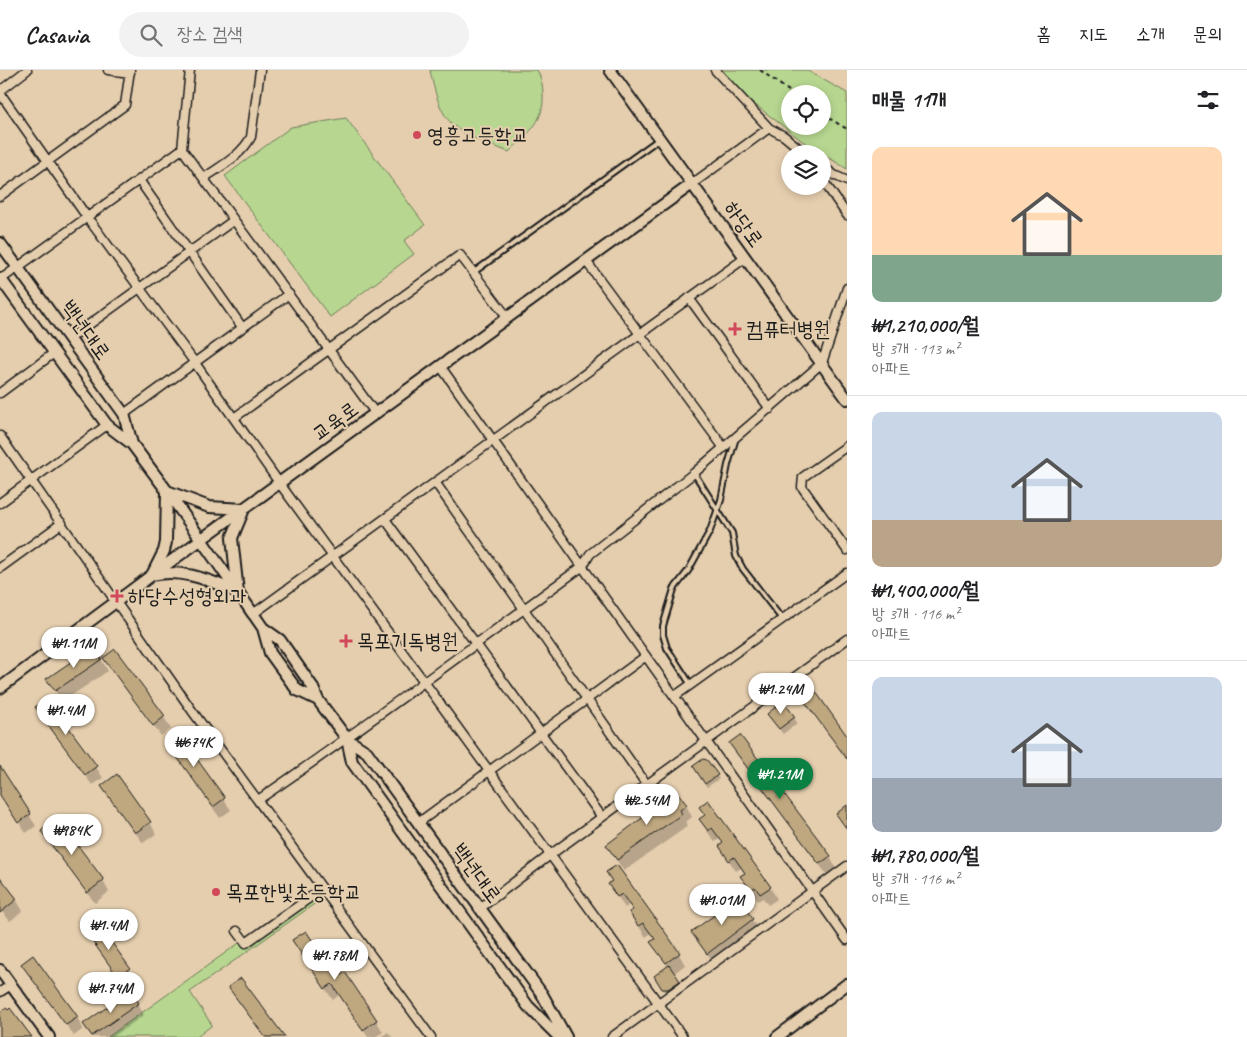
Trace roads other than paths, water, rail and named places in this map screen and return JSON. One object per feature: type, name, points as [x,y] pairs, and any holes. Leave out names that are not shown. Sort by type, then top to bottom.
[{"type":"street","points":[[27,70],[0,92],[87,217],[195,363],[280,484],[684,1037]]},
{"type":"street","points":[[0,196],[125,105],[130,72],[108,70]]},
{"type":"street","points":[[190,70],[182,149],[376,414]]},
{"type":"street","points":[[204,178],[241,152],[247,145],[251,137],[260,70]]},
{"type":"street","name":"하당로","points":[[611,70],[847,399]]},
{"type":"street","points":[[715,70],[769,128],[784,136],[795,145]]},
{"type":"street","points":[[692,184],[769,128]]},
{"type":"street","points":[[0,279],[182,149]]},
{"type":"street","points":[[831,173],[847,181]]},
{"type":"street","points":[[139,180],[242,327]]},
{"type":"street","name":"교육로","points":[[0,688],[152,575],[692,184]]},
{"type":"street","points":[[831,192],[847,215]]},
{"type":"street","points":[[69,339],[234,220]]},
{"type":"street","name":"백년대로","points":[[0,243],[124,414],[132,444]]},
{"type":"street","points":[[234,418],[460,255],[508,318]]},
{"type":"street","points":[[253,614],[745,258]]},
{"type":"street","points":[[586,262],[724,448]]},
{"type":"street","name":"백년대로","points":[[0,279],[107,425],[132,444],[168,491],[263,628],[280,640],[312,686],[318,700],[347,739],[367,752],[542,994],[566,1037]]},
{"type":"street","points":[[258,800],[347,739],[583,566],[590,554],[694,473],[770,409],[822,363],[847,288]]},
{"type":"street","points":[[124,414],[289,294]]},
{"type":"street","points":[[689,298],[770,409]]},
{"type":"street","points":[[0,393],[54,353]]},
{"type":"street","points":[[441,366],[847,940]]},
{"type":"street","points":[[0,503],[107,425]]},
{"type":"street","points":[[0,436],[194,712],[431,1037]]},
{"type":"street","points":[[847,446],[803,478],[802,487],[847,550]]},
{"type":"street","points":[[435,482],[647,785]]},
{"type":"street","points":[[168,491],[209,507],[244,510],[232,538],[238,592],[187,574],[163,572],[152,575],[164,551],[166,542],[168,491]]},
{"type":"street","points":[[385,518],[602,817]]},
{"type":"street","points":[[0,568],[62,523]]},
{"type":"street","points":[[675,696],[847,573]]},
{"type":"street","name":"백년대로","points":[[263,628],[270,653],[297,690],[318,700]]},
{"type":"street","points":[[480,909],[550,855],[847,639]]},
{"type":"street","points":[[418,823],[646,656]]},
{"type":"street","name":"백년대로","points":[[347,739],[352,762],[528,1006],[559,1037]]},
{"type":"street","points":[[612,1037],[847,866]]},
{"type":"street","points":[[237,931],[246,943],[322,889]]},
{"type":"street","points":[[0,970],[49,1037]]},
{"type":"street","points":[[777,1037],[847,984]]},
{"type":"street","points":[[0,992],[11,985]]},
{"type":"lane","points":[[474,272],[659,138]]},
{"type":"lane","points":[[691,685],[667,648],[663,635],[663,626],[674,588],[688,571],[703,545],[721,500],[736,438]]},
{"type":"lane","points":[[694,473],[732,533],[736,556],[743,569],[782,620]]},
{"type":"place","name":"영흥고등학교","points":[[417,135]]},
{"type":"place","name":"컴퓨터병원","points":[[735,329]]},
{"type":"place","name":"하당수성형외과","points":[[117,596]]},
{"type":"place","name":"목포기독병원","points":[[346,641]]},
{"type":"place","name":"목포한빛초등학교","points":[[216,892]]}]
